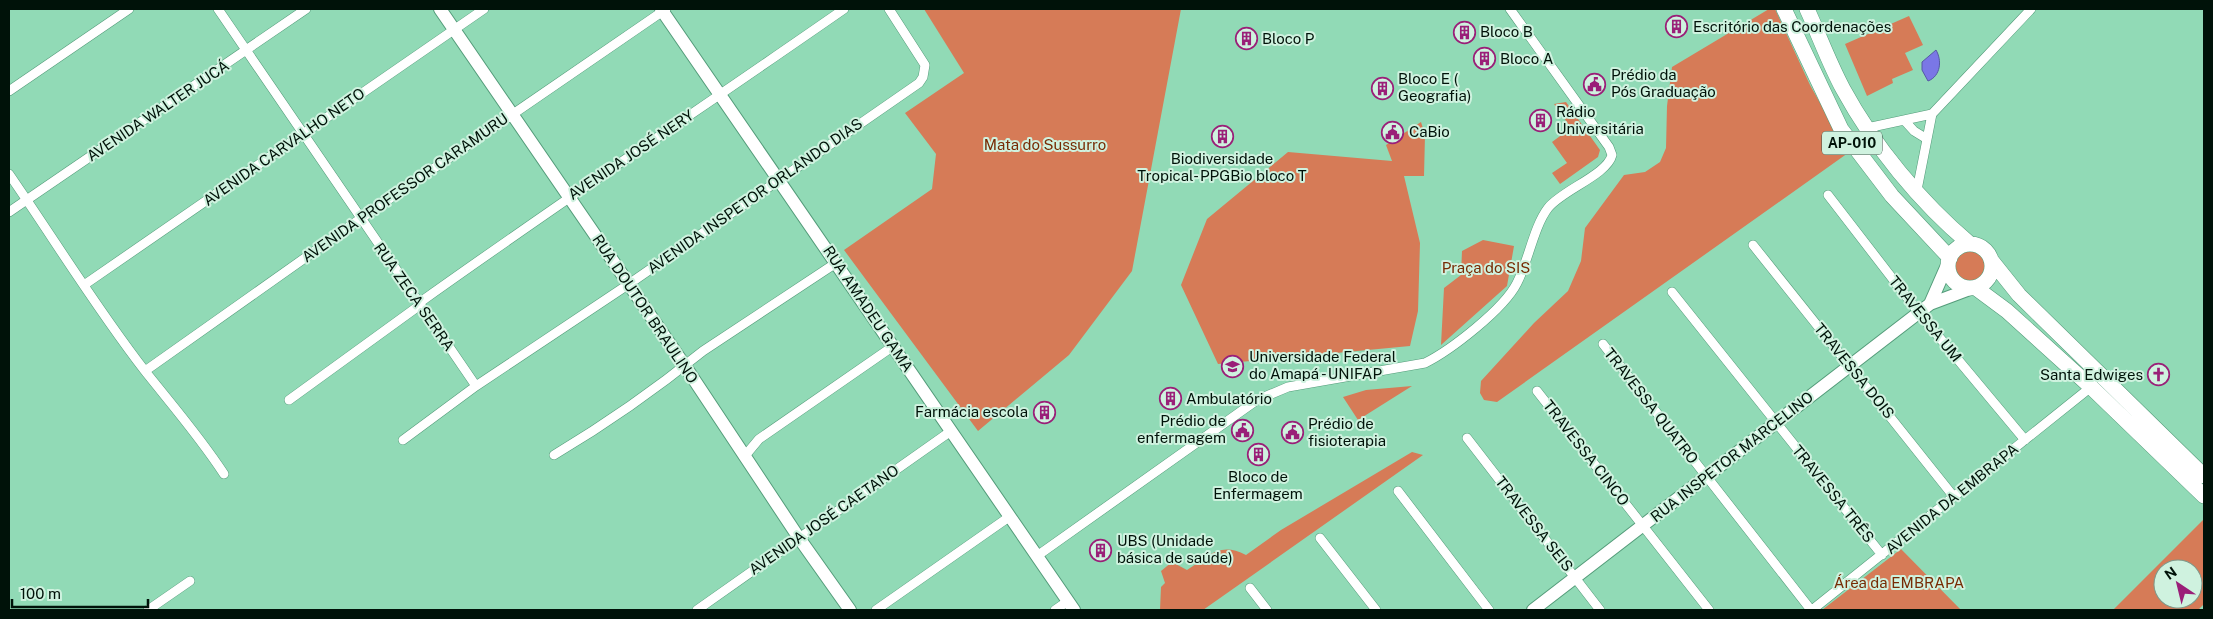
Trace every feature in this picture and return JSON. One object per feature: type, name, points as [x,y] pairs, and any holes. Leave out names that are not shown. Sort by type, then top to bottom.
[{"type":"main road","name":"AP-010","points":[[1784,9],[1841,129],[1892,196],[1949,260],[1949,273],[1953,281],[1960,286],[1973,288],[2007,311],[2091,387],[2204,496]]},
{"type":"main road","name":"AP-010","points":[[1807,9],[1842,88],[1890,162],[1945,223],[1970,244],[1983,249],[2016,292],[2204,476]]},
{"type":"main road","points":[[1949,260],[1958,248],[1970,244]]},
{"type":"main road","points":[[1973,288],[1988,279],[1992,270],[1991,260]]},
{"type":"street","points":[[9,91],[128,9]]},
{"type":"street","name":"RUA ZECA SERRA","points":[[218,9],[476,386]]},
{"type":"street","name":"AVENIDA WALTER JUCÁ","points":[[9,212],[306,9]]},
{"type":"street","name":"RUA DOUTOR BRAULINO","points":[[440,9],[686,366],[744,457],[850,610]]},
{"type":"street","name":"AVENIDA CARVALHO NETO","points":[[84,285],[484,9]]},
{"type":"street","name":"AVENIDA JOSÉ NERY","points":[[289,400],[568,197],[844,9]]},
{"type":"street","name":"AVENIDA INSPETOR ORLANDO DIAS","points":[[403,440],[476,386],[629,284],[919,82],[923,78],[925,65],[889,9]]},
{"type":"street","points":[[1037,556],[1257,400],[1288,386],[1425,362],[1437,357],[1466,335],[1512,291],[1548,209],[1559,198],[1607,166],[1612,155],[1609,147],[1510,9]]},
{"type":"street","points":[[1916,190],[1932,114],[2031,9]]},
{"type":"street","name":"RUA AMADEU GAMA","points":[[663,10],[1071,606]]},
{"type":"street","name":"AVENIDA PROFESSOR CARAMURU","points":[[145,371],[360,218],[663,10]]},
{"type":"street","points":[[1867,128],[1932,114]]},
{"type":"street","points":[[1904,120],[1914,131],[1927,139]]},
{"type":"street","points":[[9,174],[145,371],[187,422],[224,474]]},
{"type":"street","name":"TRAVESSA UM","points":[[1828,195],[1919,312],[2025,440]]},
{"type":"street","name":"TRAVESSA DOIS","points":[[1753,245],[1954,497]]},
{"type":"street","points":[[1930,304],[1949,260]]},
{"type":"street","points":[[554,455],[606,423],[686,366],[703,351],[836,263]]},
{"type":"street","name":"RUA INSPETOR MARCELINO","points":[[1534,610],[1919,312],[1930,304],[1973,288]]},
{"type":"street","name":"TRAVESSA TRÊS","points":[[1672,292],[1882,555]]},
{"type":"street","name":"TRAVESSA QUATRO","points":[[1603,344],[1811,610]]},
{"type":"street","points":[[744,457],[759,439],[892,347]]},
{"type":"street","name":"AVENIDA DA EMBRAPA","points":[[1811,610],[2091,387]]},
{"type":"street","name":"TRAVESSA CINCO","points":[[1537,391],[1708,610]]},
{"type":"street","name":"AVENIDA JOSÉ CAETANO","points":[[697,610],[951,431]]},
{"type":"street","name":"TRAVESSA SEIS","points":[[1467,438],[1600,610]]},
{"type":"street","points":[[1398,491],[1489,610]]},
{"type":"street","points":[[876,610],[1009,517]]},
{"type":"street","points":[[1320,538],[1376,610]]},
{"type":"street","points":[[148,610],[190,581]]},
{"type":"street","points":[[1250,588],[1267,610]]},
{"type":"street","points":[[1055,610],[1071,606]]},
{"type":"green space","name":"Mata do Sussurro","points":[[924,9],[1181,9],[1132,271],[1069,355],[978,431],[844,250],[932,189],[936,154],[905,113],[964,73]]},
{"type":"green space","points":[[1769,9],[1775,9],[1810,85],[1848,153],[1497,402],[1484,400],[1480,393],[1481,381],[1534,323],[1568,291],[1581,261],[1585,228],[1624,175],[1645,172],[1660,162],[1666,148],[1667,106],[1672,67]]},
{"type":"green space","points":[[1909,16],[1923,45],[1905,53],[1913,70],[1892,79],[1893,83],[1867,96],[1845,44]]},
{"type":"green space","points":[[1566,102],[1600,150],[1598,157],[1560,184],[1552,173],[1567,163],[1552,142],[1571,128],[1554,104]]},
{"type":"green space","points":[[1421,122],[1425,135],[1424,176],[1404,176],[1420,243],[1418,311],[1410,346],[1218,364],[1181,285],[1207,219],[1288,152],[1392,161],[1386,145]]},
{"type":"green space","name":"Praça do SIS","points":[[1483,240],[1514,246],[1507,286],[1441,345],[1444,288],[1461,275],[1462,251]]},
{"type":"green space","points":[[1970,248],[1983,253],[1988,266],[1983,279],[1970,284],[1957,279],[1952,266],[1957,253]]},
{"type":"green space","points":[[1412,386],[1358,420],[1343,397],[1366,390]]},
{"type":"green space","points":[[1412,452],[1423,455],[1203,610],[1160,610],[1161,587],[1165,583],[1161,571],[1172,562],[1187,570],[1208,555],[1222,550],[1229,549],[1246,555],[1281,530]]},
{"type":"green space","points":[[2203,520],[2204,604],[2203,559],[2164,559]]},
{"type":"green space","name":"Área da EMBRAPA","points":[[1901,549],[1961,610],[1822,610]]},
{"type":"green space","points":[[2153,570],[2153,609],[2198,610],[2113,610]]},
{"type":"shaded area","points":[[1936,50],[1940,63],[1938,72],[1928,81],[1922,70],[1922,62]]},
{"type":"place","name":"Escritório das Coordenações","points":[[1677,27]]},
{"type":"place","name":"Bloco B","points":[[1464,32]]},
{"type":"place","name":"Bloco P","points":[[1246,39]]},
{"type":"place","name":"Bloco A","points":[[1484,59]]},
{"type":"place","name":"Prédio da Pós Graduação","points":[[1595,84]]},
{"type":"place","name":"Bloco E ( Geografia)","points":[[1382,88]]},
{"type":"place","name":"Rádio Universitária","points":[[1540,121]]},
{"type":"place","name":"CaBio","points":[[1393,132]]},
{"type":"place","name":"Biodiversidade Tropical- PPGBio bloco T","points":[[1222,136]]},
{"type":"place","name":"Universidade Federal do Amapá - UNIFAP","points":[[1233,366]]},
{"type":"place","name":"Santa Edwiges","points":[[2159,375]]},
{"type":"place","name":"Ambulatório","points":[[1170,399]]},
{"type":"place","name":"Farmácia escola","points":[[1044,412]]},
{"type":"place","name":"Prédio de enfermagem","points":[[1242,430]]},
{"type":"place","name":"Prédio de fisioterapia","points":[[1292,433]]},
{"type":"place","name":"Bloco de Enfermagem","points":[[1258,454]]},
{"type":"place","name":"UBS (Unidade básica de saúde)","points":[[1101,550]]}]
